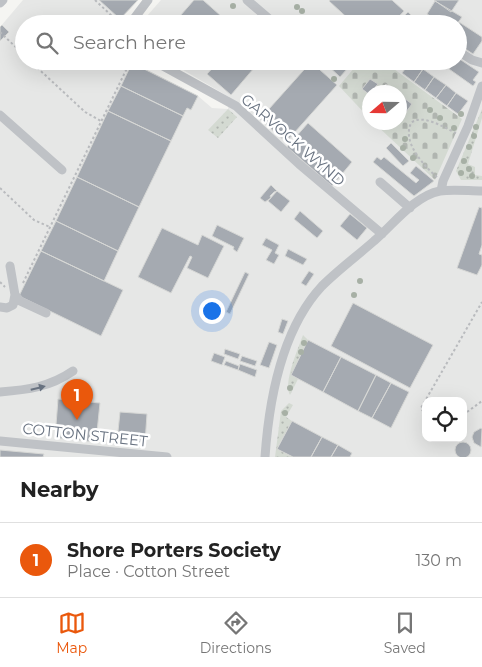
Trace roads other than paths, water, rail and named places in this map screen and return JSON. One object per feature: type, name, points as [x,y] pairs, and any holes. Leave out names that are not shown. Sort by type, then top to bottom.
[{"type":"street","points":[[0,3],[3,0]]},
{"type":"street","points":[[137,15],[148,0]]},
{"type":"street","points":[[247,0],[264,15]]},
{"type":"street","points":[[467,57],[482,63]]},
{"type":"street","name":"GARVOCK WYND","points":[[170,70],[236,106],[382,234]]},
{"type":"street","points":[[441,191],[443,181],[482,86]]},
{"type":"street","points":[[1,118],[62,170]]},
{"type":"street","points":[[380,182],[410,208]]},
{"type":"street","points":[[264,457],[273,397],[284,355],[299,319],[322,286],[410,208],[424,198],[441,191],[482,191]]},
{"type":"street","points":[[0,307],[11,307],[15,295],[10,266]]},
{"type":"street","points":[[15,295],[20,301],[46,313]]},
{"type":"street","points":[[0,392],[39,388],[63,378],[73,371]]},
{"type":"street","name":"COTTON STREET","points":[[0,440],[167,457]]},
{"type":"place","name":"Shore Porters Society","points":[[77,420]]}]
